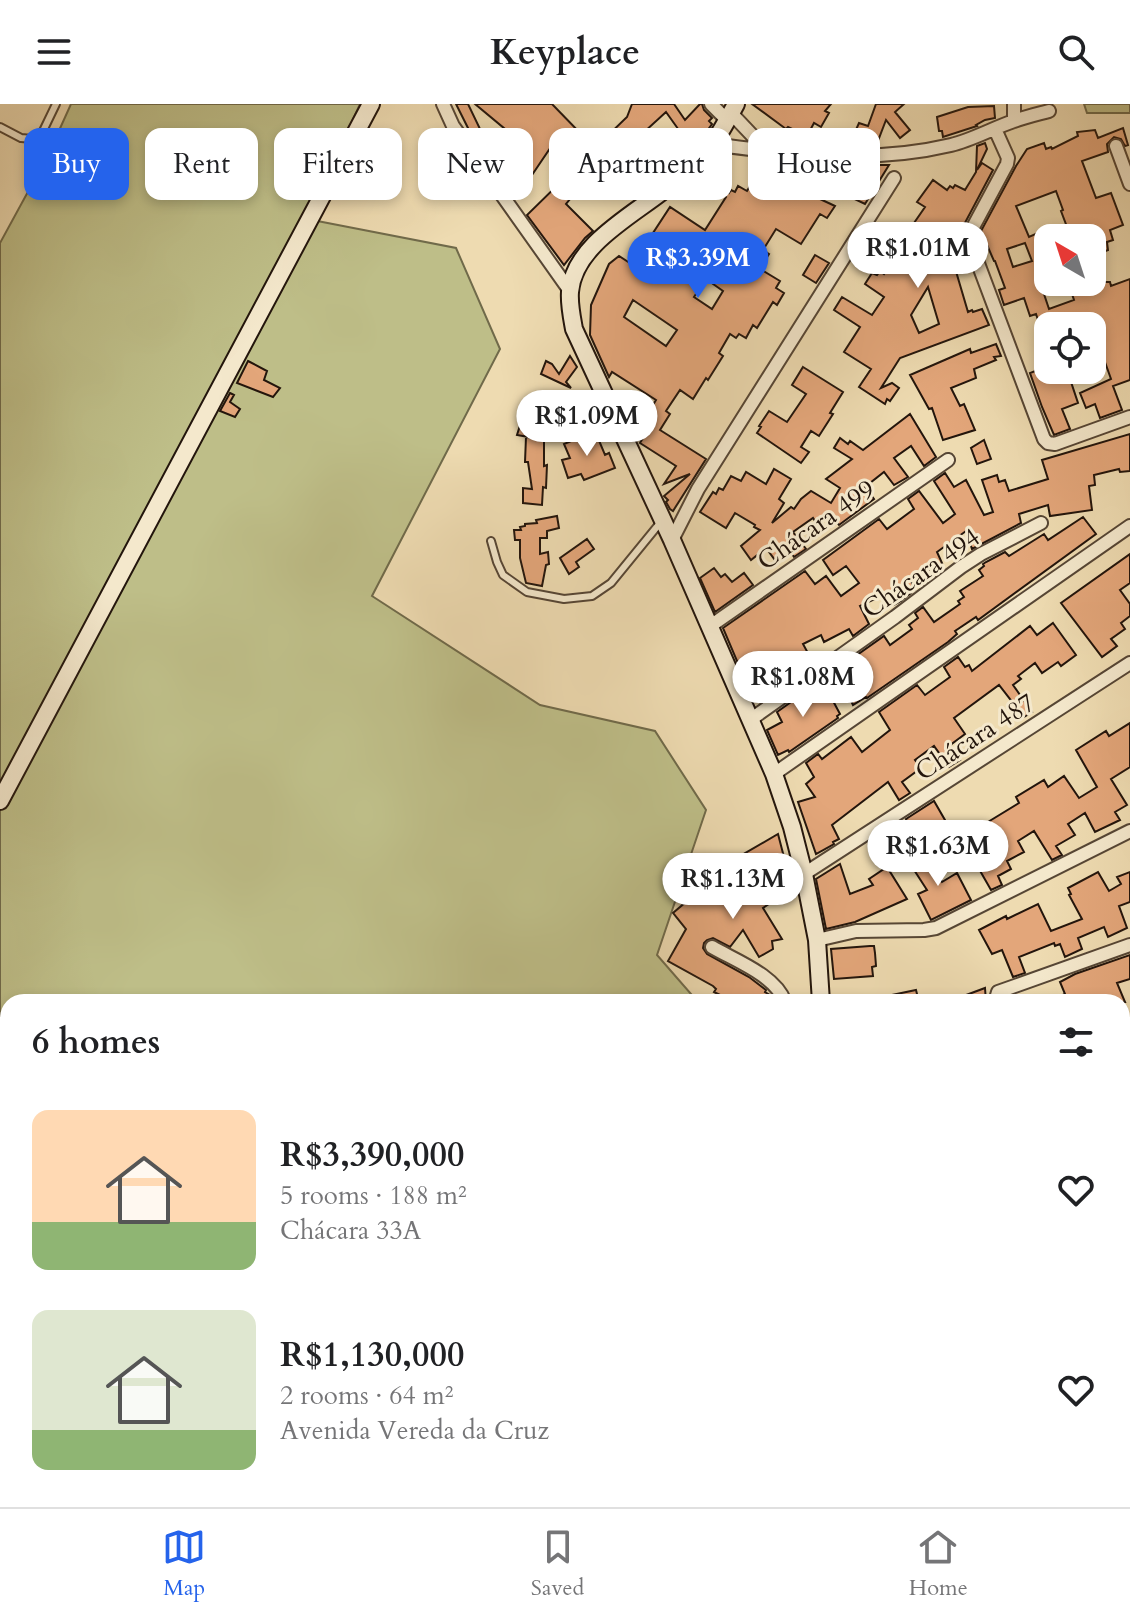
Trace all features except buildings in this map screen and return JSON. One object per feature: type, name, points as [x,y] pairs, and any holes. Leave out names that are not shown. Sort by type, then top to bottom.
[{"type":"street","points":[[0,801],[371,104]]},
{"type":"street","points":[[443,104],[453,126],[570,291]]},
{"type":"street","points":[[711,104],[731,112],[748,130]]},
{"type":"street","points":[[1014,104],[1014,121]]},
{"type":"street","points":[[880,155],[954,145],[1049,111]]},
{"type":"street","points":[[995,129],[1008,158],[1007,164],[971,231],[970,242],[1044,439],[1055,444],[1130,417]]},
{"type":"street","points":[[1116,146],[1130,184]]},
{"type":"street","points":[[672,540],[698,489],[894,178]]},
{"type":"street","points":[[650,200],[597,241],[582,260],[570,291],[574,329],[672,540],[774,774],[804,874],[817,940],[820,994]]},
{"type":"street","name":"Chácara 499","points":[[709,627],[948,460]]},
{"type":"street","name":"Chácara 494","points":[[750,720],[971,560],[1041,523]]},
{"type":"street","points":[[774,774],[1130,526]]},
{"type":"street","name":"Chácara 487","points":[[804,874],[1130,663]]},
{"type":"street","points":[[817,940],[856,931],[936,928],[1130,831]]},
{"type":"street","points":[[997,994],[1130,945]]},
{"type":"street","points":[[712,947],[769,980],[781,994]]},
{"type":"lane","points":[[0,127],[21,138],[33,139],[43,131],[56,104]]},
{"type":"lane","points":[[491,541],[503,575],[527,592],[564,599],[578,598],[592,596],[611,583],[663,520]]},
{"type":"green space","points":[[71,104],[360,104],[349,128],[274,128],[274,200],[316,200],[307,219],[456,248],[500,349],[372,596],[540,705],[655,731],[706,810],[657,955],[691,994],[0,994],[0,243],[24,199],[129,200],[129,128],[60,128]]},
{"type":"green space","points":[[1084,104],[1130,104],[1130,113],[1087,113]]}]
